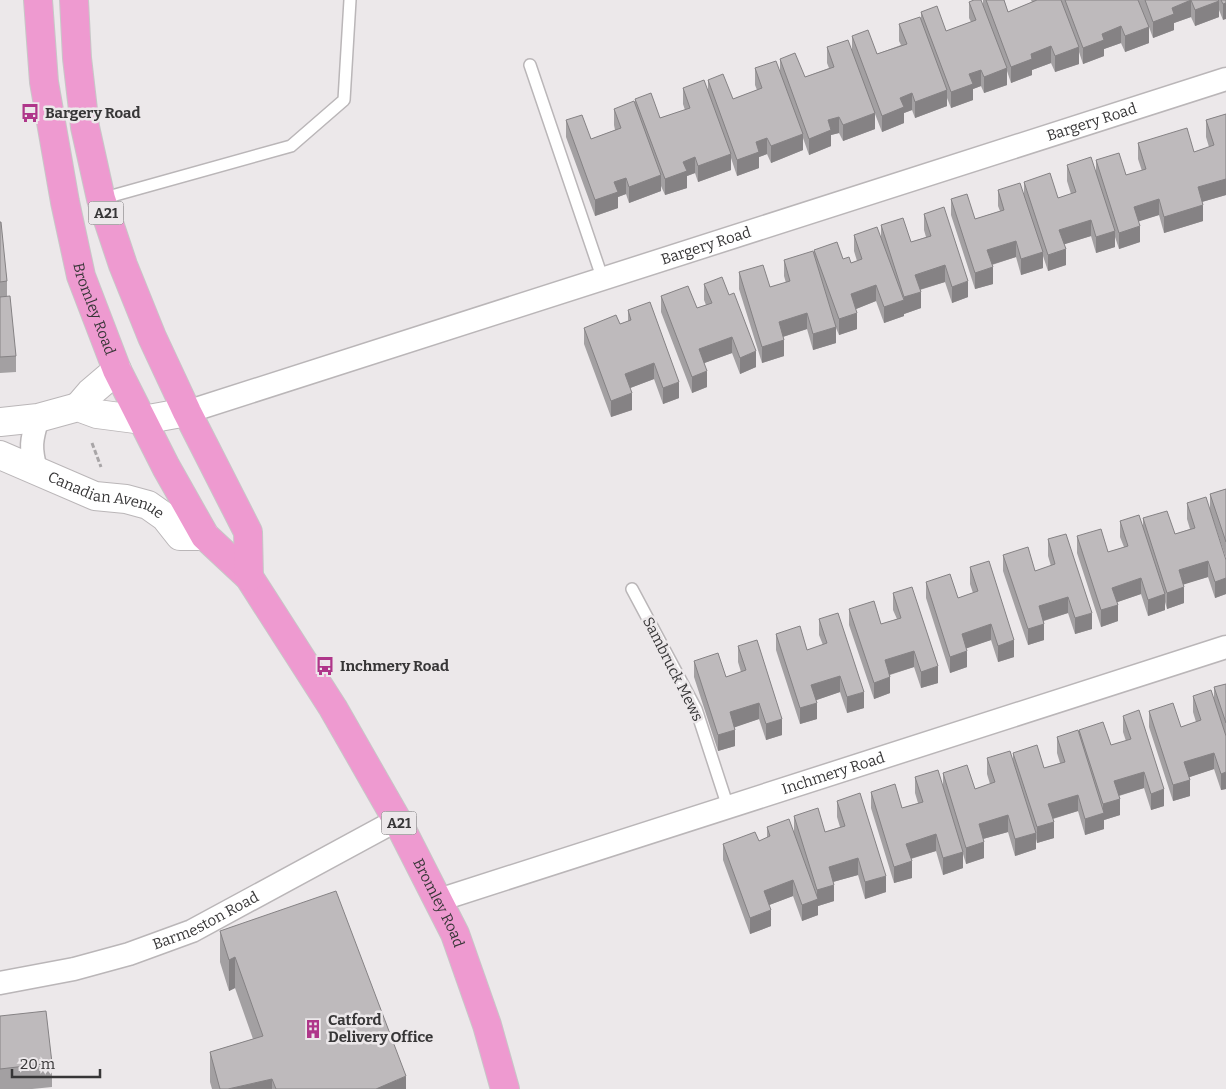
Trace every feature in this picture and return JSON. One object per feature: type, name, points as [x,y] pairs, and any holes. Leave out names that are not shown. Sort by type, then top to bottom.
[{"type":"highway","name":"Bromley Road","points":[[38,0],[44,82],[65,202],[81,276],[117,370],[205,536],[249,577],[333,708],[397,820],[455,934],[487,1025],[505,1089]]},
{"type":"highway","name":"A21","points":[[74,0],[77,58],[85,127],[101,199],[152,337],[248,532],[249,577]]},
{"type":"street","name":"Bargery Road","points":[[188,412],[1226,80]]},
{"type":"street","points":[[0,422],[38,418],[78,407],[90,393],[117,370]]},
{"type":"street","points":[[78,407],[97,414],[143,420],[188,412]]},
{"type":"street","points":[[36,470],[31,442],[38,418]]},
{"type":"street","name":"Canadian Avenue","points":[[0,456],[95,496],[126,499],[148,505],[166,517],[180,536],[205,536]]},
{"type":"street","name":"Inchmery Road","points":[[439,900],[1226,647]]},
{"type":"street","name":"Barmeston Road","points":[[0,983],[74,969],[129,954],[192,932],[397,820]]},
{"type":"lane","points":[[101,199],[291,146],[344,100],[350,0]]},
{"type":"lane","points":[[530,65],[603,280]]},
{"type":"lane","name":"Sambruck Mews","points":[[632,589],[696,709],[728,808]]},
{"type":"path","points":[[78,407],[113,498]]},
{"type":"building","points":[[981,0],[1007,68],[984,77],[981,70],[969,74],[973,84],[951,92],[921,12],[937,6],[946,31],[976,20],[969,2]]},
{"type":"building","points":[[986,0],[1004,0],[1008,12],[1037,0],[1061,0],[1079,47],[1055,56],[1051,46],[1031,54],[1032,59],[1011,67]]},
{"type":"building","points":[[1065,0],[1138,0],[1149,27],[1125,36],[1121,26],[1102,34],[1104,40],[1083,48]]},
{"type":"building","points":[[1145,0],[1191,0],[1172,8],[1174,14],[1153,22]]},
{"type":"building","points":[[1191,0],[1218,0],[1219,1],[1195,10]]},
{"type":"building","points":[[920,17],[947,90],[915,102],[912,93],[900,98],[904,107],[882,116],[852,36],[868,30],[877,54],[907,44],[899,24]]},
{"type":"building","points":[[848,40],[875,113],[843,125],[839,117],[828,120],[831,130],[809,139],[780,59],[795,53],[805,77],[834,67],[827,47]]},
{"type":"building","points":[[776,61],[803,134],[771,146],[767,138],[756,142],[759,152],[737,160],[708,80],[723,74],[733,99],[762,88],[755,68]]},
{"type":"building","points":[[704,80],[731,154],[698,166],[695,157],[683,162],[687,171],[665,179],[635,99],[651,93],[660,118],[690,108],[683,88]]},
{"type":"building","points":[[634,101],[661,175],[629,187],[626,178],[614,182],[618,192],[595,200],[566,120],[582,115],[591,139],[621,128],[614,109]]},
{"type":"building","points":[[1226,114],[1226,179],[1198,187],[1203,205],[1164,217],[1159,199],[1134,207],[1140,226],[1119,233],[1096,160],[1119,153],[1126,175],[1146,169],[1138,143],[1187,128],[1194,152],[1214,145],[1206,120]]},
{"type":"building","points":[[1091,157],[1115,231],[1096,237],[1091,220],[1059,230],[1066,249],[1048,255],[1024,182],[1050,173],[1058,198],[1076,192],[1067,165]]},
{"type":"building","points":[[1020,183],[1043,252],[1021,259],[1016,241],[987,250],[993,267],[975,273],[951,199],[967,194],[975,219],[1004,210],[998,190]]},
{"type":"building","points":[[944,207],[968,281],[952,287],[945,265],[915,275],[921,292],[904,297],[881,225],[903,218],[911,242],[931,236],[924,214]]},
{"type":"building","points":[[0,222],[7,281],[0,282]]},
{"type":"building","points":[[877,227],[904,300],[884,307],[876,285],[851,294],[857,313],[839,319],[814,250],[837,242],[843,259],[849,257],[851,263],[862,259],[854,235]]},
{"type":"building","points":[[813,251],[836,327],[813,334],[807,313],[779,322],[784,340],[762,347],[739,272],[763,265],[770,287],[790,281],[784,260]]},
{"type":"building","points":[[722,277],[729,295],[734,293],[756,351],[740,358],[732,337],[699,349],[707,371],[692,377],[661,296],[688,286],[697,308],[712,303],[704,284]]},
{"type":"building","points":[[10,296],[16,356],[0,357],[0,297]]},
{"type":"building","points":[[650,302],[679,382],[663,388],[654,363],[625,374],[632,393],[611,401],[584,328],[616,315],[620,324],[631,320],[628,310]]},
{"type":"building","points":[[1226,489],[1226,542],[1210,494]]},
{"type":"building","points":[[1206,497],[1226,560],[1226,578],[1215,582],[1208,561],[1179,570],[1184,587],[1167,593],[1143,518],[1167,511],[1175,534],[1195,528],[1187,503]]},
{"type":"building","points":[[1139,515],[1165,594],[1148,600],[1141,578],[1112,588],[1118,605],[1101,610],[1077,536],[1101,529],[1108,552],[1128,546],[1120,521]]},
{"type":"building","points":[[1066,534],[1092,613],[1075,618],[1068,597],[1039,606],[1044,624],[1028,629],[1003,555],[1028,547],[1035,571],[1055,564],[1048,539]]},
{"type":"building","points":[[989,561],[1014,640],[998,646],[991,624],[962,634],[967,651],[950,657],[926,582],[950,574],[958,598],[978,591],[970,567]]},
{"type":"building","points":[[912,587],[938,666],[921,672],[914,651],[885,660],[890,677],[874,683],[849,609],[874,601],[881,624],[901,618],[893,593]]},
{"type":"building","points":[[838,613],[864,692],[847,697],[840,676],[811,685],[817,703],[800,708],[776,634],[800,626],[807,650],[827,643],[819,619]]},
{"type":"building","points":[[757,640],[782,719],[766,724],[759,703],[730,712],[735,730],[718,735],[694,661],[718,653],[726,677],[746,670],[738,646]]},
{"type":"building","points":[[1226,684],[1226,723],[1214,687]]},
{"type":"building","points":[[1211,690],[1226,736],[1226,772],[1221,774],[1214,753],[1184,762],[1190,780],[1173,785],[1149,711],[1173,703],[1181,727],[1201,720],[1193,696]]},
{"type":"building","points":[[1139,710],[1164,789],[1151,794],[1144,772],[1114,781],[1120,799],[1103,804],[1079,730],[1103,722],[1111,745],[1131,739],[1123,716]]},
{"type":"building","points":[[1078,730],[1104,813],[1085,819],[1078,795],[1048,804],[1054,822],[1037,827],[1013,753],[1037,745],[1044,768],[1065,762],[1057,737]]},
{"type":"building","points":[[1010,751],[1036,833],[1015,839],[1008,815],[979,824],[984,842],[966,848],[943,773],[967,765],[975,789],[995,782],[987,758]]},
{"type":"building","points":[[938,770],[963,852],[943,858],[936,834],[906,844],[912,861],[894,867],[871,792],[895,784],[902,808],[923,802],[915,777]]},
{"type":"building","points":[[860,793],[886,876],[865,882],[858,858],[829,867],[834,885],[817,890],[794,816],[818,808],[825,832],[845,826],[837,801]]},
{"type":"building","points":[[789,819],[818,899],[802,905],[793,880],[764,891],[771,910],[750,918],[723,844],[755,832],[759,841],[770,836],[767,827]]},
{"type":"building","name":"Catford Delivery Office","points":[[336,891],[406,1076],[376,1089],[276,1089],[272,1079],[228,1089],[220,1089],[210,1052],[263,1036],[235,957],[229,960],[220,931]]},
{"type":"building","points":[[46,1011],[52,1063],[0,1069],[0,1016]]},
{"type":"place","name":"Bargery Road","points":[[30,113]]},
{"type":"place","name":"Inchmery Road","points":[[325,666]]},
{"type":"place","name":"Catford Delivery Office","points":[[313,1029]]}]
